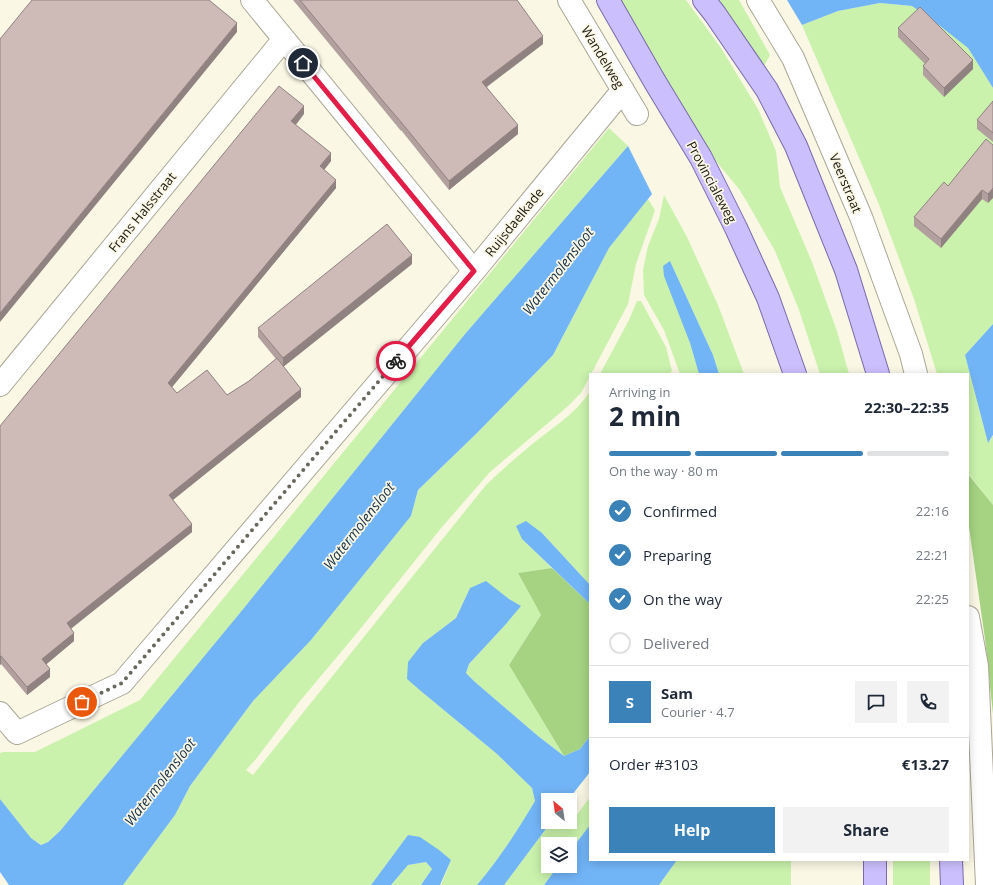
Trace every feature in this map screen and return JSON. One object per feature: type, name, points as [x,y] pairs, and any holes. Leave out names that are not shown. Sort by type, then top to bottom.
[{"type":"main road","name":"Provincialeweg","points":[[608,0],[701,158],[736,228],[768,298],[794,373]]},
{"type":"main road","points":[[704,0],[768,90],[796,146],[846,270],[878,373]]},
{"type":"main road","points":[[875,861],[875,885]]},
{"type":"main road","points":[[951,861],[952,885]]},
{"type":"street","points":[[252,0],[474,271]]},
{"type":"street","name":"Wandelweg","points":[[569,0],[637,114]]},
{"type":"street","name":"Veerstraat","points":[[758,0],[793,58],[861,217],[911,354],[916,373]]},
{"type":"street","name":"Frans Halsstraat","points":[[0,385],[284,39]]},
{"type":"street","name":"Ruijsdaelkade","points":[[0,712],[17,733],[122,683],[474,271],[623,90]]},
{"type":"street","points":[[969,622],[977,666],[987,885]]},
{"type":"green space","points":[[619,0],[686,0],[721,48],[758,109],[776,151],[780,187],[812,262],[837,331],[849,373],[820,373],[799,310],[775,251],[739,189],[705,148]]},
{"type":"green space","points":[[718,0],[739,0],[770,55],[763,68]]},
{"type":"green space","points":[[880,3],[912,6],[935,21],[968,48],[993,88],[993,324],[965,355],[988,443],[993,436],[993,505],[969,474],[969,373],[937,373],[914,299],[878,202],[802,25],[838,11]]},
{"type":"green space","points":[[609,128],[628,146],[465,334],[244,608],[60,831],[48,842],[42,845],[31,838],[0,799],[0,753],[35,752],[140,700]]},
{"type":"green space","points":[[664,195],[687,237],[718,305],[744,373],[719,373],[713,355],[670,261],[699,373],[680,373],[664,330],[644,295],[643,270],[648,246],[659,219]]},
{"type":"green space","points":[[648,199],[655,210],[636,264],[628,304],[592,373],[589,373],[589,378],[581,393],[567,407],[490,472],[442,527],[300,701],[246,770],[253,775],[486,485],[519,455],[574,411],[589,392],[589,584],[542,533],[522,539],[552,568],[518,573],[541,615],[509,665],[564,756],[538,736],[466,673],[469,664],[506,624],[520,606],[509,599],[470,588],[456,618],[423,643],[422,692],[497,754],[532,788],[535,801],[493,865],[477,885],[441,885],[451,860],[408,835],[371,885],[123,885],[175,815],[190,786],[253,701],[311,640],[411,516],[418,490],[477,433],[553,355],[609,248]]},
{"type":"green space","points":[[637,301],[641,301],[666,347],[672,371],[670,373],[601,373],[629,320]]},
{"type":"green space","points":[[969,475],[993,505],[993,714],[985,639],[969,527]]},
{"type":"green space","points":[[552,568],[589,603],[589,737],[580,749],[564,756],[509,665],[541,615],[518,573]]},
{"type":"green space","points":[[589,798],[589,826],[577,842],[577,837],[541,837],[541,873],[553,873],[544,885],[504,885],[546,829],[577,829],[577,815]]},
{"type":"green space","points":[[676,861],[791,861],[791,885],[659,885]]},
{"type":"green space","points":[[893,861],[930,861],[930,885],[893,885]]},
{"type":"green space","points":[[426,862],[432,869],[421,885],[391,885],[408,865]]},
{"type":"water","points":[[787,0],[993,0],[993,88],[968,48],[912,6],[880,3],[838,11],[802,25]]},
{"type":"water","name":"Watermolensloot","points":[[628,146],[652,194],[609,248],[553,355],[477,433],[418,490],[411,516],[311,640],[253,701],[190,786],[175,815],[123,885],[9,885],[0,872],[0,799],[31,838],[41,845],[48,842],[60,831],[244,608],[465,334]]},
{"type":"water","points":[[670,261],[713,355],[719,373],[699,373],[690,343],[664,276],[663,266]]},
{"type":"water","points":[[993,324],[993,435],[988,443],[965,355]]},
{"type":"water","points":[[526,521],[542,533],[589,584],[589,603],[522,539],[516,526]]},
{"type":"water","points":[[486,581],[509,599],[521,606],[469,664],[466,673],[538,736],[564,756],[580,749],[589,737],[589,773],[574,793],[541,793],[541,829],[546,829],[504,885],[477,885],[508,844],[535,801],[532,788],[497,754],[407,679],[408,662],[423,643],[456,618],[470,588]]},
{"type":"water","points":[[589,826],[589,861],[676,861],[659,885],[544,885],[553,873],[577,873],[577,842]]},
{"type":"water","points":[[408,835],[420,837],[451,860],[440,885],[421,885],[432,869],[426,862],[408,865],[391,885],[371,885]]},
{"type":"building","points":[[32,0],[209,0],[237,23],[0,313],[0,39]]},
{"type":"building","points":[[300,0],[517,0],[543,36],[482,82],[518,125],[449,181]]},
{"type":"building","points":[[920,7],[973,60],[944,88],[923,66],[929,59],[898,28]]},
{"type":"building","points":[[279,86],[304,106],[291,121],[331,153],[320,166],[336,180],[168,383],[177,393],[207,370],[227,395],[249,381],[277,358],[301,389],[169,495],[192,524],[67,623],[74,633],[42,659],[50,669],[27,687],[0,656],[0,426]]},
{"type":"building","points":[[993,101],[993,133],[977,120]]},
{"type":"building","points":[[986,139],[993,145],[993,188],[988,194],[982,190],[941,239],[914,217],[944,182],[948,186]]},
{"type":"building","points":[[387,224],[412,255],[283,358],[258,328]]},
{"type":"way so far","points":[[82,702],[122,683],[396,361]]},
{"type":"route","points":[[303,63],[474,271],[396,361]]}]
